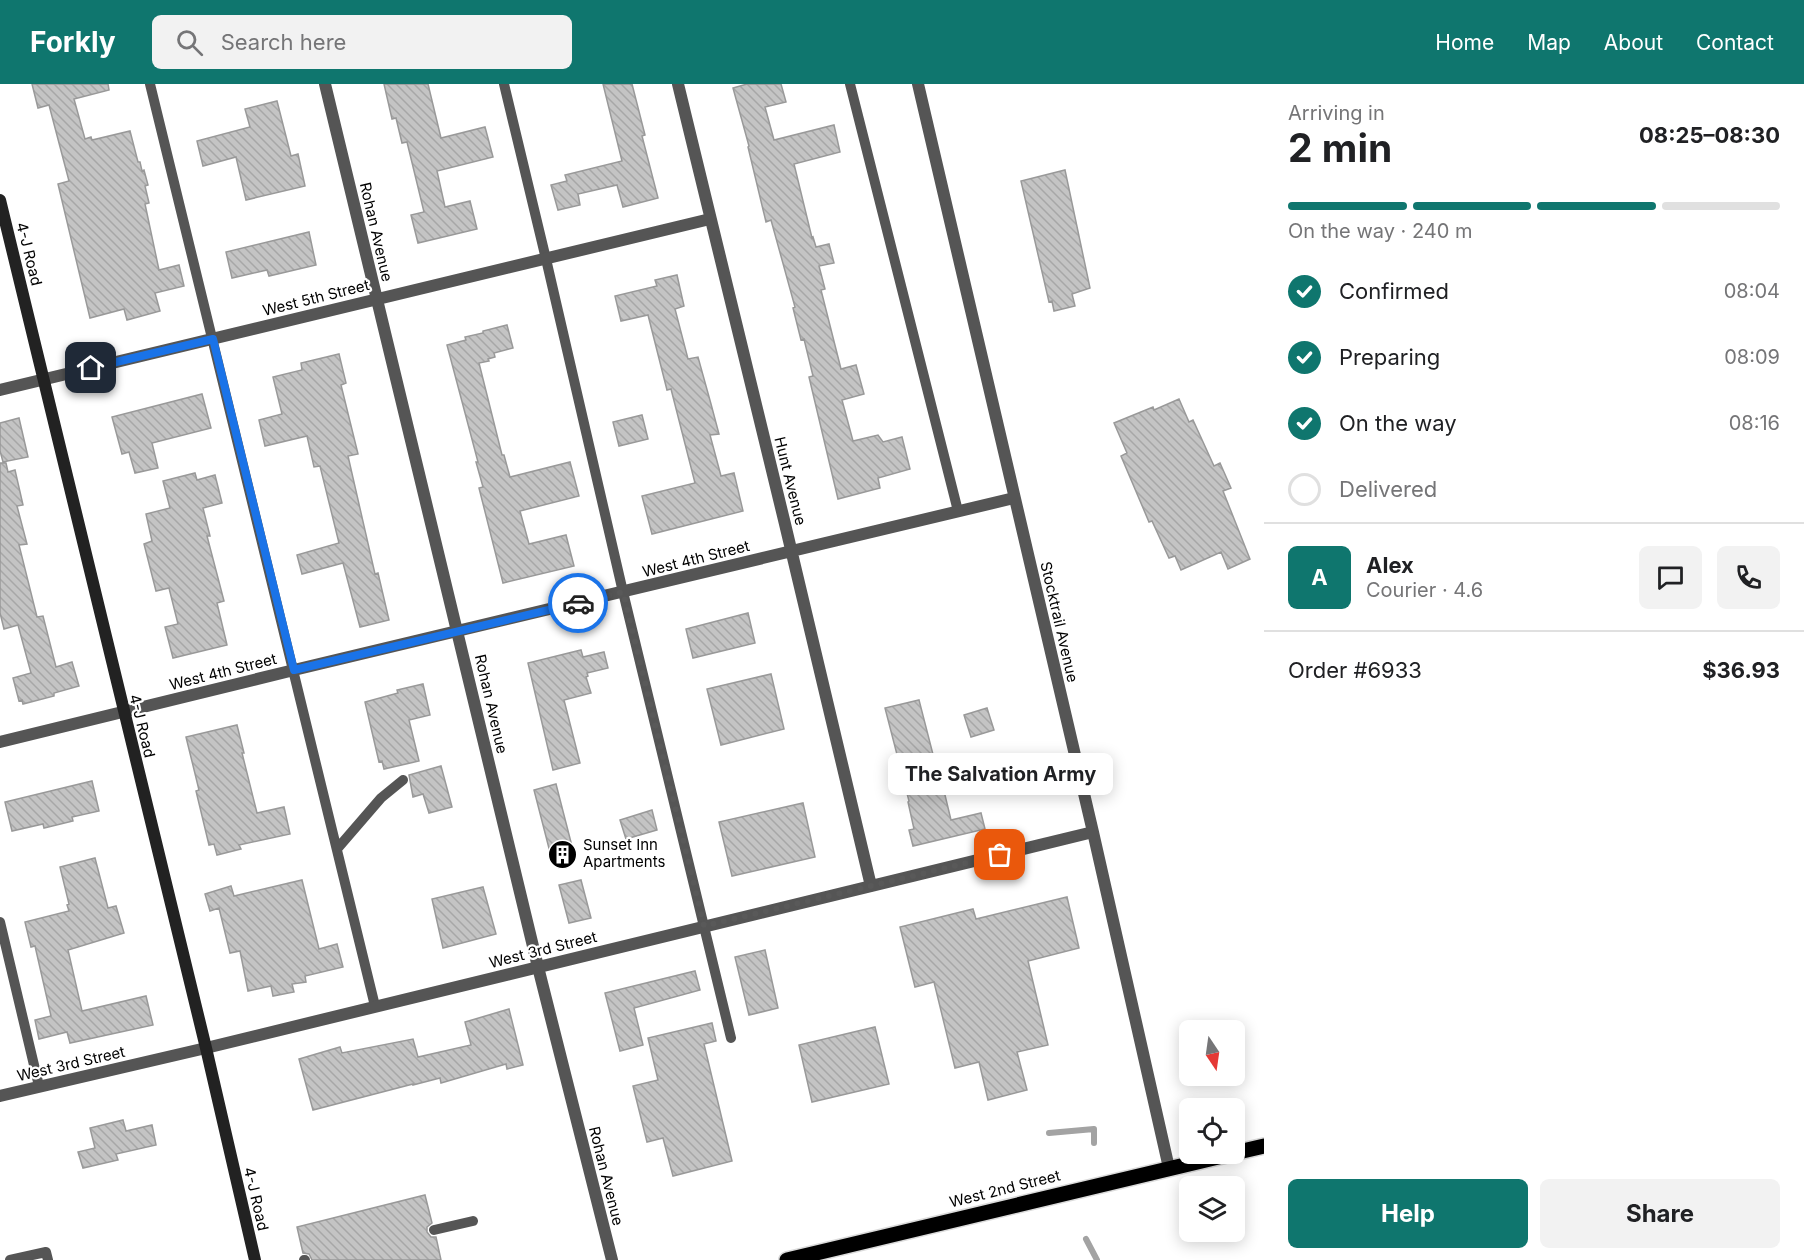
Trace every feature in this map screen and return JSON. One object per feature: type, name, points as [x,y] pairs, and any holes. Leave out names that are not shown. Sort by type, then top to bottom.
[{"type":"main road","name":"4-J Road","points":[[0,200],[206,1048],[255,1260]]},
{"type":"main road","name":"West 2nd Street","points":[[1245,1150],[1264,1146]]},
{"type":"main road","name":"West 2nd Street","points":[[787,1260],[1186,1164]]},
{"type":"street","name":"Rohan Avenue","points":[[325,84],[538,967],[612,1260]]},
{"type":"street","name":"Hunt Avenue","points":[[678,84],[871,886]]},
{"type":"street","name":"Stocktrail Avenue","points":[[918,84],[1094,832],[1169,1168]]},
{"type":"street","name":"West 5th Street","points":[[0,390],[710,219]]},
{"type":"street","name":"West 4th Street","points":[[0,742],[1014,498]]},
{"type":"street","name":"West 3rd Street","points":[[0,1096],[1094,832]]},
{"type":"lane","points":[[150,84],[375,1006]]},
{"type":"lane","points":[[504,84],[623,592],[731,1038]]},
{"type":"lane","points":[[850,84],[958,511]]},
{"type":"lane","points":[[338,849],[381,798],[403,780]]},
{"type":"lane","points":[[0,922],[39,1086]]},
{"type":"lane","points":[[434,1230],[473,1221]]},
{"type":"lane","points":[[10,1260],[46,1252],[48,1260]]},
{"type":"building","points":[[32,84],[108,84],[109,90],[74,99],[85,139],[91,137],[92,140],[130,131],[138,162],[140,162],[142,171],[144,170],[148,185],[145,186],[149,203],[145,204],[159,270],[179,265],[184,286],[155,293],[160,311],[127,320],[124,309],[90,318],[58,184],[69,181],[49,105],[38,108]]},
{"type":"building","points":[[384,84],[428,84],[441,138],[485,127],[493,157],[437,171],[445,207],[470,201],[477,229],[418,243],[411,215],[424,212],[407,142],[402,143],[396,118],[392,119]]},
{"type":"building","points":[[603,84],[632,84],[645,135],[642,136],[658,198],[623,207],[617,185],[578,194],[580,205],[558,210],[551,185],[567,181],[565,175],[622,161]]},
{"type":"building","points":[[747,84],[781,84],[786,102],[765,107],[774,140],[834,125],[840,152],[794,164],[812,238],[816,247],[829,244],[834,263],[819,266],[825,289],[821,290],[841,369],[856,365],[864,394],[842,400],[853,441],[878,435],[883,442],[902,437],[910,469],[878,478],[880,488],[838,499],[809,377],[813,376],[804,339],[801,340],[793,308],[795,307],[771,220],[766,222],[733,88]]},
{"type":"building","points":[[277,101],[291,156],[298,154],[305,186],[246,200],[236,157],[203,166],[197,141],[250,127],[245,109]]},
{"type":"building","points":[[1065,170],[1090,288],[1072,294],[1075,306],[1054,311],[1052,301],[1049,302],[1021,181]]},
{"type":"building","points":[[309,232],[316,265],[269,276],[267,270],[232,278],[226,252]]},
{"type":"building","points":[[677,275],[684,306],[675,309],[688,359],[698,357],[719,434],[710,435],[721,476],[734,473],[743,511],[652,534],[642,496],[695,483],[671,389],[667,390],[648,315],[621,321],[615,296],[657,286],[655,280]]},
{"type":"building","points":[[507,325],[513,348],[494,353],[495,357],[488,359],[489,361],[479,363],[502,455],[504,455],[510,477],[570,462],[579,496],[520,511],[529,544],[566,535],[574,566],[503,583],[479,488],[483,487],[476,462],[478,462],[447,345],[466,340],[465,337],[483,333],[483,331]]},
{"type":"building","points":[[339,354],[346,383],[341,385],[358,454],[348,456],[375,574],[378,573],[389,620],[360,627],[343,563],[302,574],[297,555],[339,543],[320,466],[314,467],[307,436],[265,446],[259,420],[282,414],[273,377],[302,370],[301,363]]},
{"type":"building","points":[[202,394],[211,428],[152,443],[158,468],[135,473],[129,452],[122,454],[112,417]]},
{"type":"building","points":[[1179,399],[1189,422],[1193,420],[1214,466],[1220,463],[1231,488],[1223,491],[1250,559],[1228,569],[1221,552],[1181,570],[1175,556],[1169,558],[1152,521],[1149,522],[1121,456],[1127,453],[1114,423]]},
{"type":"building","points":[[642,415],[648,439],[619,446],[613,422]]},
{"type":"building","points":[[19,418],[28,457],[3,462],[0,451],[0,423]]},
{"type":"building","points":[[0,463],[6,463],[8,472],[15,470],[23,505],[17,506],[27,544],[19,545],[37,617],[43,616],[56,667],[72,662],[79,686],[54,693],[54,696],[23,704],[22,700],[19,701],[13,678],[31,673],[18,625],[4,629],[0,613]]},
{"type":"building","points":[[195,473],[197,480],[215,475],[222,503],[203,508],[210,536],[207,536],[224,601],[217,603],[227,645],[173,658],[165,627],[178,624],[169,588],[156,591],[144,544],[152,541],[146,514],[170,508],[163,481]]},
{"type":"building","points":[[748,613],[755,643],[693,658],[686,629]]},
{"type":"building","points":[[581,650],[583,657],[604,652],[608,668],[587,673],[591,693],[564,700],[580,763],[553,770],[528,663]]},
{"type":"building","points":[[771,674],[784,729],[721,745],[707,689]]},
{"type":"building","points":[[423,684],[430,715],[409,720],[419,761],[384,769],[382,761],[379,762],[365,702],[398,693],[397,690]]},
{"type":"building","points":[[919,700],[951,820],[981,813],[985,829],[913,846],[909,830],[914,829],[909,801],[885,708]]},
{"type":"building","points":[[987,708],[994,730],[971,737],[964,715]]},
{"type":"building","points":[[237,725],[257,813],[284,807],[290,834],[239,845],[241,849],[217,855],[214,844],[209,845],[186,737]]},
{"type":"building","points":[[441,766],[452,807],[429,813],[423,794],[413,797],[409,775]]},
{"type":"building","points":[[92,781],[99,811],[72,817],[73,821],[44,828],[43,824],[12,831],[5,802]]},
{"type":"building","points":[[556,784],[574,854],[552,860],[534,790]]},
{"type":"building","points":[[803,803],[815,857],[732,876],[719,822]]},
{"type":"building","points":[[652,810],[657,830],[626,839],[620,820]]},
{"type":"building","points":[[95,858],[108,908],[116,906],[124,933],[68,950],[82,1011],[146,996],[153,1025],[70,1043],[67,1032],[39,1039],[35,1020],[51,1016],[35,946],[31,947],[25,922],[69,911],[60,867]]},
{"type":"building","points":[[302,880],[319,949],[337,944],[343,967],[305,976],[306,982],[292,984],[294,992],[273,996],[271,986],[248,991],[240,951],[230,953],[219,908],[210,911],[205,894],[231,886],[234,896]]},
{"type":"building","points":[[581,880],[591,918],[569,923],[559,885]]},
{"type":"building","points":[[483,887],[496,934],[443,948],[432,899]]},
{"type":"building","points":[[1067,897],[1079,948],[1028,961],[1048,1045],[1017,1052],[1027,1090],[988,1100],[979,1062],[955,1068],[934,982],[915,987],[900,927],[973,909],[976,919]]},
{"type":"building","points":[[765,950],[778,1008],[749,1015],[735,957]]},
{"type":"building","points":[[695,971],[700,990],[634,1008],[643,1045],[620,1051],[605,993]]},
{"type":"building","points":[[509,1009],[523,1065],[507,1069],[506,1064],[441,1083],[440,1078],[313,1110],[299,1059],[340,1047],[342,1053],[413,1039],[418,1057],[471,1045],[465,1022]]},
{"type":"building","points":[[712,1023],[716,1041],[704,1044],[732,1161],[673,1176],[663,1138],[647,1142],[633,1086],[658,1080],[648,1038]]},
{"type":"building","points":[[875,1027],[889,1084],[812,1102],[799,1045]]},
{"type":"building","points":[[123,1120],[126,1131],[152,1125],[156,1145],[116,1154],[118,1160],[83,1168],[78,1152],[95,1148],[90,1128]]},
{"type":"building","points":[[425,1195],[432,1223],[427,1227],[427,1232],[431,1237],[436,1237],[441,1260],[312,1260],[309,1254],[303,1253],[297,1227]]},
{"type":"waterway","points":[[1049,1133],[1094,1129],[1094,1143]]},
{"type":"waterway","points":[[1086,1239],[1097,1260]]},
{"type":"way so far","points":[[578,603],[623,592],[704,926],[1000,855]]},
{"type":"place","name":"Sunset Inn Apartments","points":[[562,854]]},
{"type":"place","name":"The Salvation Army","points":[[1000,855]]},
{"type":"route","points":[[91,368],[213,339],[294,670],[578,603]]}]
